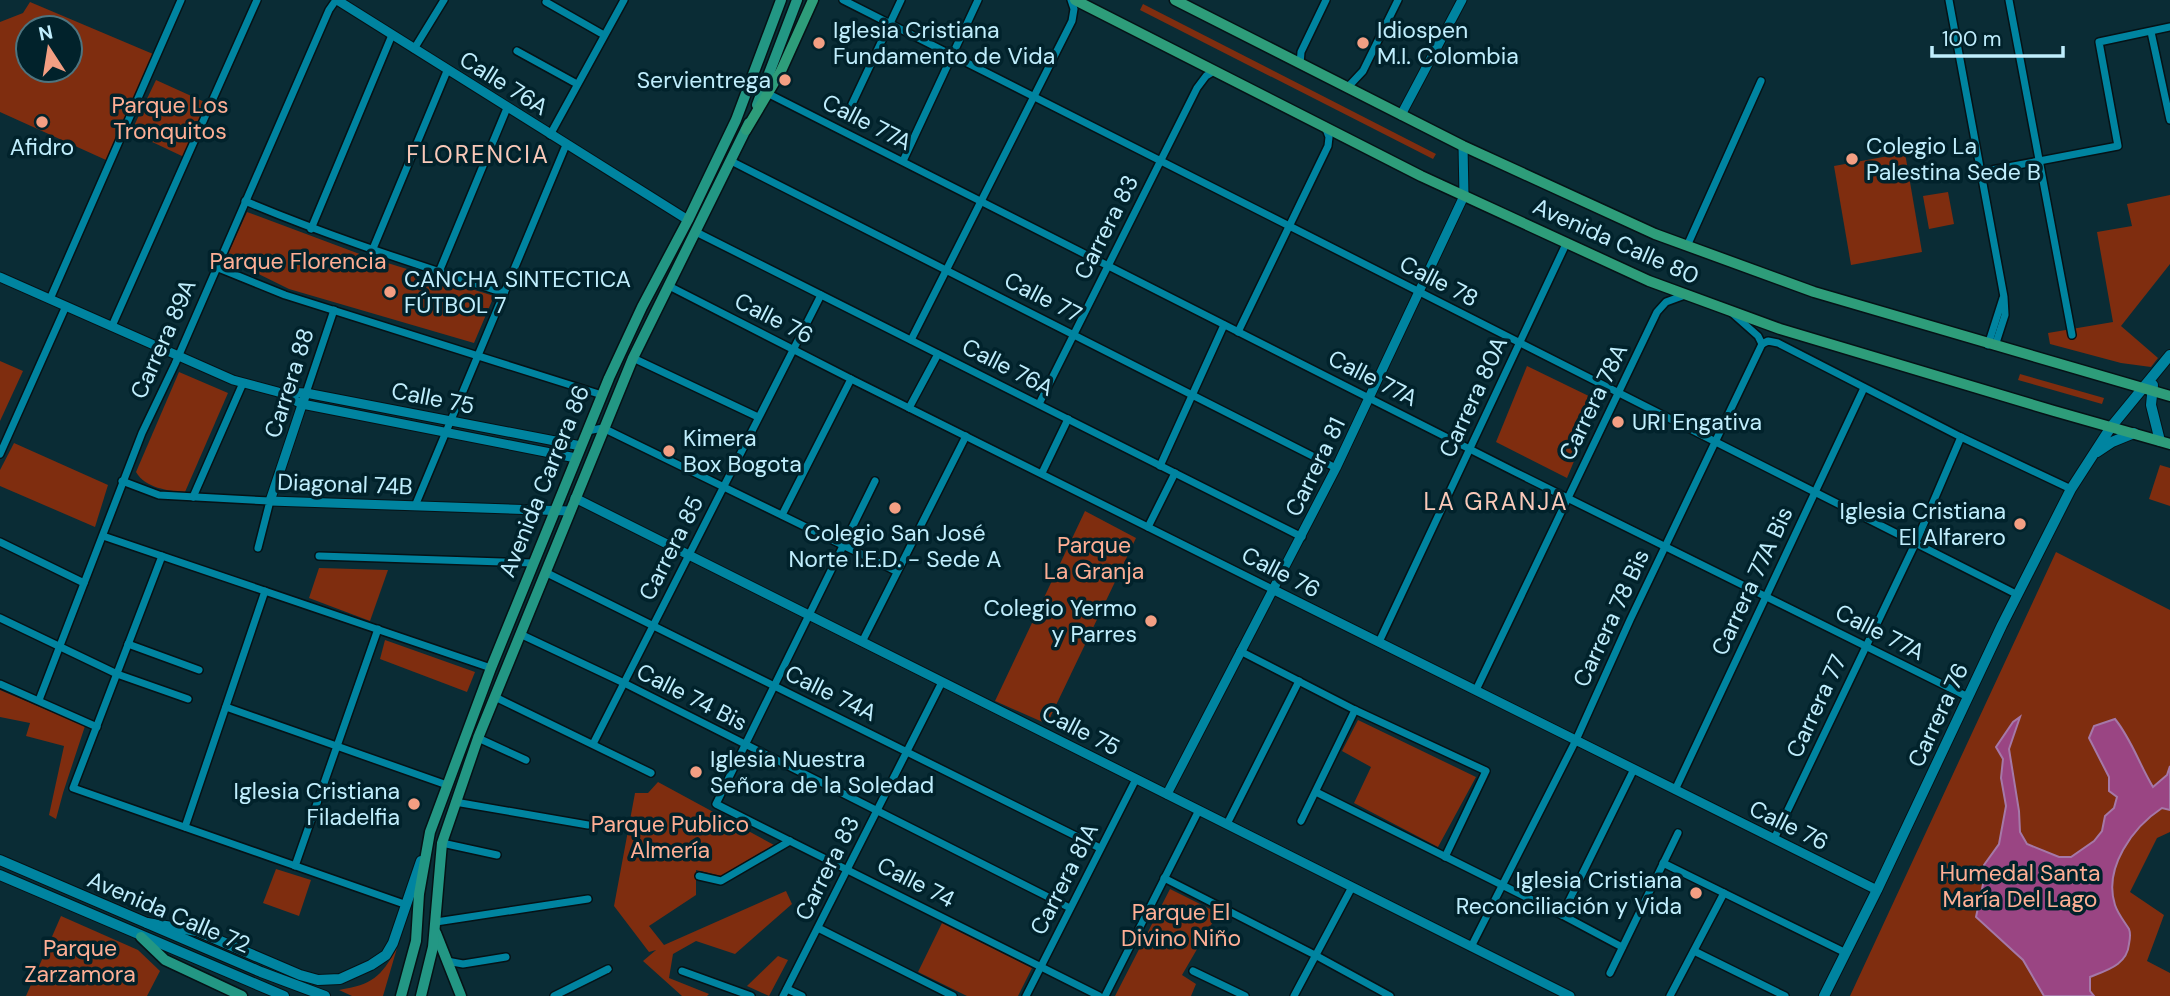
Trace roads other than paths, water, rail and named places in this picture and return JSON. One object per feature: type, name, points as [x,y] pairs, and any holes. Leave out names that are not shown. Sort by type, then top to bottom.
[{"type":"highway","points":[[746,130],[813,0]]},
{"type":"highway","name":"Avenida Calle 80","points":[[1073,0],[1464,196],[1566,244],[1685,295],[1860,354],[2165,442]]},
{"type":"highway","name":"Avenida Calle 80","points":[[1183,1],[1300,64],[1463,146],[1567,195],[1686,246],[1814,292],[2170,396]]},
{"type":"main road","name":"Avenida Carrera 86","points":[[401,996],[416,941],[419,894],[430,832],[491,668],[602,395],[642,307],[736,120],[781,0]]},
{"type":"main road","points":[[765,92],[797,1]]},
{"type":"main road","name":"Avenida Carrera 86","points":[[421,996],[436,927],[442,843],[478,738],[633,358],[746,130]]},
{"type":"main road","points":[[2165,442],[2153,414],[2147,390],[2170,355]]},
{"type":"main road","name":"Carrera 76","points":[[1824,996],[2071,489],[2111,427],[2147,390]]},
{"type":"main road","name":"Carrera 76","points":[[2093,454],[2134,433]]},
{"type":"main road","points":[[147,923],[197,931],[300,975],[318,980],[340,979],[386,955],[407,905],[430,832]]},
{"type":"main road","name":"Avenida Calle 72","points":[[0,860],[261,972],[325,996]]},
{"type":"main road","name":"Avenida Calle 72","points":[[0,875],[284,996]]},
{"type":"main road","points":[[436,927],[461,996]]},
{"type":"main road","points":[[141,937],[165,960],[242,996]]},
{"type":"street","points":[[50,299],[181,0]]},
{"type":"street","points":[[112,326],[257,0]]},
{"type":"street","name":"Calle 76A","points":[[336,0],[688,220]]},
{"type":"street","name":"Carrera 89A","points":[[39,700],[103,536],[121,481],[329,10],[336,0]]},
{"type":"street","points":[[414,49],[444,0]]},
{"type":"street","points":[[550,135],[624,0]]},
{"type":"street","name":"Calle 78","points":[[843,0],[2018,595]]},
{"type":"street","points":[[852,104],[901,0]]},
{"type":"street","points":[[903,161],[978,0]]},
{"type":"street","points":[[911,340],[1072,21],[1073,0]]},
{"type":"street","points":[[1300,64],[1301,52],[1326,0]]},
{"type":"street","points":[[1347,88],[1363,71],[1398,0]]},
{"type":"street","points":[[1401,115],[1462,0]]},
{"type":"street","points":[[1949,0],[2004,297],[1992,346]]},
{"type":"street","points":[[2009,0],[2072,335]]},
{"type":"street","points":[[546,2],[604,35]]},
{"type":"street","points":[[1981,172],[2118,146],[2099,42],[2170,27]]},
{"type":"street","points":[[2151,32],[2170,120]]},
{"type":"street","points":[[311,229],[392,35]]},
{"type":"street","points":[[517,51],[578,84]]},
{"type":"street","points":[[372,251],[447,71]]},
{"type":"street","name":"Carrera 83","points":[[1039,404],[1198,88],[1206,76],[1214,71]]},
{"type":"street","points":[[1686,246],[1761,81]]},
{"type":"street","name":"Calle 77A","points":[[765,92],[1470,449],[1968,697]]},
{"type":"street","points":[[439,272],[507,108]]},
{"type":"street","points":[[1238,332],[1330,142],[1326,129]]},
{"type":"street","points":[[415,506],[566,145]]},
{"type":"street","name":"Carrera 81","points":[[1167,794],[1272,589],[1302,537],[1464,196],[1463,146]]},
{"type":"street","name":"Calle 77","points":[[731,161],[1336,468]]},
{"type":"street","points":[[245,201],[372,251],[504,293]]},
{"type":"street","name":"Calle 76A","points":[[696,232],[1302,537]]},
{"type":"street","name":"Carrera 80A","points":[[1378,642],[1566,244]]},
{"type":"street","points":[[216,267],[285,295],[602,395]]},
{"type":"street","name":"Calle 75","points":[[0,277],[178,356],[243,383],[278,392],[302,404],[576,458]]},
{"type":"street","name":"Calle 76","points":[[669,286],[1877,890]]},
{"type":"street","name":"Carrera 85","points":[[593,744],[821,295]]},
{"type":"street","name":"Carrera 78A","points":[[1476,690],[1657,312],[1666,302],[1685,295]]},
{"type":"street","points":[[0,454],[66,306]]},
{"type":"street","name":"Carrera 88","points":[[258,548],[270,501],[334,310]]},
{"type":"street","points":[[1732,313],[1758,336],[1762,344],[1768,341],[1778,344],[1961,437],[2071,489]]},
{"type":"street","points":[[1160,466],[1224,325]]},
{"type":"street","name":"Carrera 78 Bis","points":[[1471,947],[1576,740],[1762,344]]},
{"type":"street","points":[[909,408],[938,354]]},
{"type":"street","points":[[633,358],[758,417]]},
{"type":"street","points":[[782,515],[851,379]]},
{"type":"street","points":[[192,498],[243,383]]},
{"type":"street","name":"Carrera 77A Bis","points":[[1675,790],[1864,388]]},
{"type":"street","name":"Calle 75","points":[[278,392],[306,393],[581,446]]},
{"type":"street","points":[[1042,474],[1068,419]]},
{"type":"street","points":[[587,432],[603,428],[897,571]]},
{"type":"street","points":[[862,642],[966,436]]},
{"type":"street","name":"Carrera 77","points":[[1774,839],[1916,541],[1961,437]]},
{"type":"street","points":[[1148,527],[1175,473]]},
{"type":"street","name":"Diagonal 74B","points":[[121,481],[159,495],[192,498],[570,511]]},
{"type":"street","points":[[744,745],[875,481]]},
{"type":"street","name":"Calle 75","points":[[575,498],[1570,996]]},
{"type":"street","points":[[103,536],[491,668]]},
{"type":"street","points":[[0,542],[84,583]]},
{"type":"street","points":[[162,556],[74,788],[407,905]]},
{"type":"street","points":[[319,556],[533,563]]},
{"type":"street","name":"Calle 74A","points":[[545,572],[1100,848]]},
{"type":"street","points":[[185,827],[265,591]]},
{"type":"street","points":[[0,618],[117,674],[188,699]]},
{"type":"street","points":[[295,866],[378,629]]},
{"type":"street","name":"Calle 74 Bis","points":[[520,634],[624,683],[1070,908]]},
{"type":"street","points":[[128,645],[199,670]]},
{"type":"street","points":[[1240,651],[1355,710],[1486,771],[1445,858]]},
{"type":"street","points":[[1227,824],[1299,681]]},
{"type":"street","name":"Carrera 83","points":[[785,992],[942,682]]},
{"type":"street","points":[[0,684],[97,726]]},
{"type":"street","points":[[495,697],[651,773]]},
{"type":"street","points":[[226,707],[447,785]]},
{"type":"street","points":[[1301,821],[1355,710]]},
{"type":"street","points":[[478,738],[526,760]]},
{"type":"street","name":"Calle 74","points":[[744,745],[716,804],[1099,996]]},
{"type":"street","points":[[1562,915],[1634,769]]},
{"type":"street","name":"Carrera 81A","points":[[1026,996],[1136,779]]},
{"type":"street","points":[[1316,792],[1622,947]]},
{"type":"street","points":[[455,802],[588,825]]},
{"type":"street","points":[[1105,996],[1199,810]]},
{"type":"street","points":[[1610,973],[1678,833]]},
{"type":"street","points":[[699,876],[721,881],[790,841]]},
{"type":"street","points":[[442,843],[496,855]]},
{"type":"street","points":[[1663,863],[1846,953]]},
{"type":"street","points":[[1164,878],[1315,955],[1373,992],[1390,996]]},
{"type":"street","points":[[1294,996],[1352,887]]},
{"type":"street","points":[[1670,996],[1724,893]]},
{"type":"street","points":[[436,927],[588,900]]},
{"type":"street","points":[[818,928],[953,996]]},
{"type":"street","points":[[1694,951],[1785,996]]},
{"type":"street","points":[[452,974],[463,964],[506,957]]},
{"type":"street","points":[[447,961],[463,964]]},
{"type":"street","points":[[554,996],[608,969]]},
{"type":"street","points":[[681,971],[751,996]]},
{"type":"street","points":[[1193,971],[1245,996]]},
{"type":"street","points":[[785,992],[803,996]]},
{"type":"place","name":"Iglesia Cristiana Fundamento de Vida","points":[[819,43]]},
{"type":"place","name":"Idiospen M.I. Colombia","points":[[1363,43]]},
{"type":"place","name":"Servientrega","points":[[785,80]]},
{"type":"place","name":"Afidro","points":[[42,122]]},
{"type":"place","name":"Colegio La Palestina Sede B","points":[[1852,159]]},
{"type":"place","name":"CANCHA SINTECTICA FÚTBOL 7","points":[[390,292]]},
{"type":"place","name":"URI Engativa","points":[[1618,422]]},
{"type":"place","name":"Kimera Box Bogota","points":[[669,451]]},
{"type":"place","name":"Colegio San José Norte I.E.D. - Sede A","points":[[895,508]]},
{"type":"place","name":"Iglesia Cristiana El Alfarero","points":[[2020,524]]},
{"type":"place","name":"Colegio Yermo y Parres","points":[[1151,621]]},
{"type":"place","name":"Iglesia Nuestra Señora de la Soledad","points":[[696,772]]},
{"type":"place","name":"Iglesia Cristiana Filadelfia","points":[[414,804]]},
{"type":"place","name":"Iglesia Cristiana Reconciliación y Vida","points":[[1696,893]]},
{"type":"district","name":"FLORENCIA","points":[[478,154]]},
{"type":"district","name":"LA GRANJA","points":[[1496,501]]},
{"type":"park label","name":"Parque Los Tronquitos","points":[[170,118]]},
{"type":"park label","name":"Parque Florencia","points":[[298,261]]},
{"type":"park label","name":"Parque La Granja","points":[[1094,558]]},
{"type":"park label","name":"Parque Publico Almería","points":[[670,837]]},
{"type":"park label","name":"Humedal Santa María Del Lago","points":[[2020,886]]},
{"type":"park label","name":"Parque El Divino Niño","points":[[1181,925]]},
{"type":"park label","name":"Parque Zarzamora","points":[[80,961]]}]
